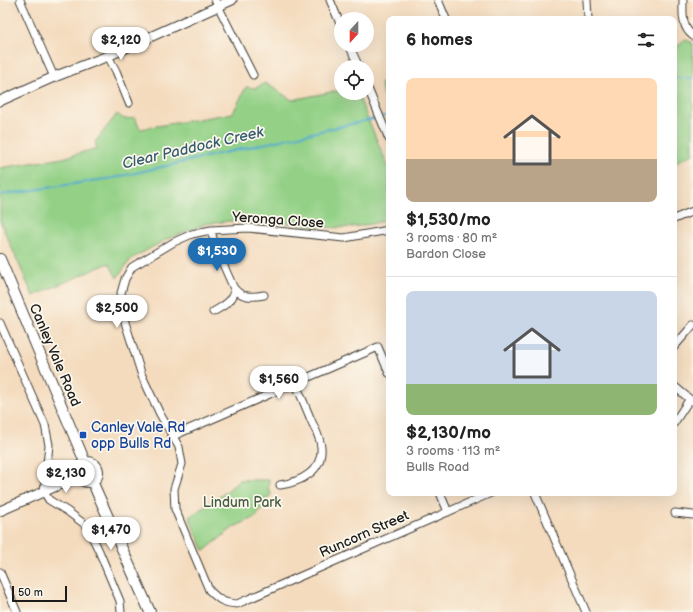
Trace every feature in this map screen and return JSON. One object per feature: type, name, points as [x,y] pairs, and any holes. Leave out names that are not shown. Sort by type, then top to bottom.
[{"type":"main road","name":"Canley Vale Road","points":[[0,259],[85,462]]},
{"type":"main road","points":[[85,462],[92,463],[97,469],[97,476],[92,481],[84,481],[79,476],[79,468],[85,462]]},
{"type":"main road","points":[[92,481],[150,612]]},
{"type":"street","points":[[20,0],[54,77]]},
{"type":"street","points":[[0,101],[54,77],[108,56],[217,3],[232,0]]},
{"type":"street","points":[[330,0],[335,12]]},
{"type":"street","points":[[438,0],[445,16]]},
{"type":"street","points":[[587,0],[588,16]]},
{"type":"street","points":[[683,0],[685,26],[689,33],[693,36]]},
{"type":"street","points":[[217,3],[253,75]]},
{"type":"street","points":[[108,56],[129,103]]},
{"type":"street","points":[[373,100],[386,131]]},
{"type":"street","points":[[677,218],[693,211]]},
{"type":"street","name":"Yeronga Close","points":[[248,600],[237,604],[226,603],[216,598],[209,590],[176,509],[174,489],[182,464],[180,447],[160,414],[142,376],[124,319],[121,293],[125,279],[132,267],[192,234],[211,230],[248,228],[344,238],[386,231]]},
{"type":"street","points":[[211,230],[216,246],[235,291],[234,296],[228,303],[213,312]]},
{"type":"street","points":[[234,288],[242,294],[253,297],[264,295]]},
{"type":"street","points":[[0,323],[45,425],[49,445],[44,492],[49,500],[87,526],[100,551],[120,601],[121,612]]},
{"type":"street","points":[[677,343],[693,325]]},
{"type":"street","points":[[173,436],[378,347],[386,366]]},
{"type":"street","points":[[280,485],[294,483],[311,473],[316,467],[320,454],[319,438],[295,383]]},
{"type":"street","points":[[677,389],[691,401],[677,419]]},
{"type":"street","points":[[0,511],[79,476]]},
{"type":"street","points":[[441,496],[448,512]]},
{"type":"street","name":"Runcorn Street","points":[[248,600],[484,496]]},
{"type":"street","points":[[536,496],[586,612]]},
{"type":"street","points":[[676,513],[693,515]]},
{"type":"street","points":[[0,572],[17,612]]},
{"type":"green space","points":[[684,39],[693,43],[693,154],[677,162],[677,46]]},
{"type":"green space","points":[[386,82],[386,102],[382,92],[381,83]]},
{"type":"green space","points":[[265,83],[292,100],[334,91],[334,100],[360,100],[386,162],[386,220],[361,226],[335,228],[281,222],[281,225],[230,221],[205,224],[167,239],[131,259],[117,278],[109,263],[33,296],[0,221],[0,168],[63,158],[97,148],[95,142],[117,114],[124,119],[135,118],[140,129],[233,113],[246,87],[256,88]]},
{"type":"green space","name":"Lindum Park","points":[[240,480],[269,480],[268,487],[271,494],[256,517],[234,527],[204,551],[189,517],[221,496]]},
{"type":"waterway","name":"Clear Paddock Creek","points":[[677,78],[693,79]]},
{"type":"waterway","name":"Clear Paddock Creek","points":[[382,117],[386,116]]},
{"type":"waterway","name":"Clear Paddock Creek","points":[[0,195],[113,178],[378,118]]},
{"type":"place","name":"Canley Vale Rd opp Bulls Rd","points":[[83,435]]}]
